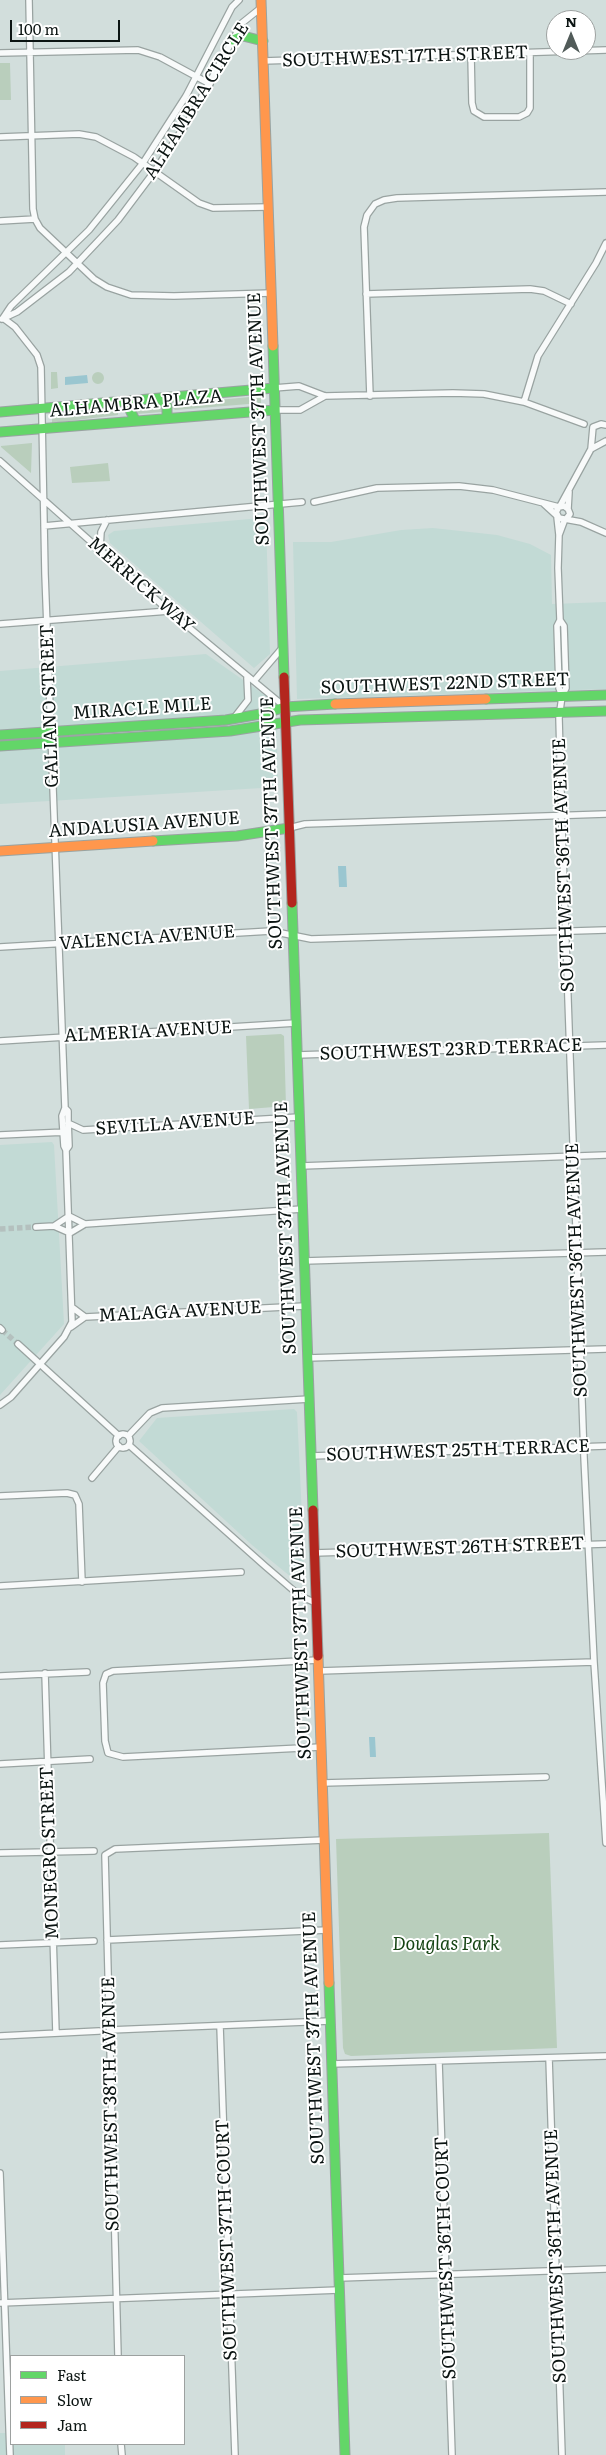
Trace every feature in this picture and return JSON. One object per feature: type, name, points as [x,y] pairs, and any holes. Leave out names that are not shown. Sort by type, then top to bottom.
[{"type":"main road","name":"SOUTHWEST 37TH AVENUE","points":[[262,4],[345,2455]]},
{"type":"main road","points":[[233,40],[244,36],[263,41]]},
{"type":"main road","name":"ALHAMBRA PLAZA","points":[[0,412],[274,388]]},
{"type":"main road","points":[[160,398],[167,406],[167,417]]},
{"type":"main road","points":[[133,401],[130,410],[135,420]]},
{"type":"main road","name":"ALHAMBRA PLAZA","points":[[0,432],[167,417],[275,410]]},
{"type":"main road","name":"SOUTHWEST 22ND STREET","points":[[285,707],[606,695]]},
{"type":"main road","name":"MIRACLE MILE","points":[[0,734],[232,719],[285,707]]},
{"type":"main road","name":"SOUTHWEST 22ND STREET","points":[[285,722],[606,710]]},
{"type":"main road","name":"MIRACLE MILE","points":[[0,746],[235,730],[285,722]]},
{"type":"main road","name":"ANDALUSIA AVENUE","points":[[0,851],[237,836],[289,828]]},
{"type":"street","points":[[29,0],[35,219],[40,228],[100,284],[136,296],[271,293]]},
{"type":"street","points":[[232,7],[234,0]]},
{"type":"street","name":"ALHAMBRA CIRCLE","points":[[1,319],[11,306],[66,254],[114,201],[143,163],[197,77],[232,7],[239,0]]},
{"type":"street","name":"ALHAMBRA CIRCLE","points":[[1,319],[28,304],[77,264],[118,220],[154,172],[210,84],[245,19],[262,4]]},
{"type":"street","points":[[0,53],[138,50],[160,57],[210,84]]},
{"type":"street","name":"SOUTHWEST 17TH STREET","points":[[263,61],[606,50]]},
{"type":"street","points":[[471,55],[472,103],[477,114],[487,117],[511,117],[527,114],[531,106],[530,53]]},
{"type":"street","points":[[0,137],[79,134],[96,137],[113,144],[143,163],[192,199],[206,206],[268,207]]},
{"type":"street","points":[[370,396],[364,227],[367,215],[372,207],[390,198],[606,192]]},
{"type":"street","points":[[0,221],[35,219]]},
{"type":"street","points":[[524,402],[538,356],[606,243]]},
{"type":"street","points":[[366,294],[530,288],[549,293],[571,304]]},
{"type":"street","name":"GALIANO STREET","points":[[1,319],[14,327],[39,358],[58,944],[65,1108],[68,1111],[66,1150],[72,1318]]},
{"type":"street","points":[[274,388],[300,386],[325,396],[462,393],[524,402],[584,424]]},
{"type":"street","points":[[275,410],[300,410],[325,396]]},
{"type":"street","points":[[559,535],[557,516],[559,506],[569,492],[590,448],[592,431],[599,424],[606,425]]},
{"type":"street","points":[[590,448],[604,441]]},
{"type":"street","name":"MERRICK WAY","points":[[0,461],[170,611],[285,707]]},
{"type":"street","points":[[314,502],[377,488],[459,486],[494,490],[544,504],[559,506],[569,510],[581,522]]},
{"type":"street","points":[[559,535],[569,510],[569,492]]},
{"type":"street","points":[[44,526],[302,502]]},
{"type":"street","points":[[544,504],[557,516],[581,522],[606,532]]},
{"type":"street","points":[[100,549],[100,537],[107,520]]},
{"type":"street","name":"SOUTHWEST 36TH AVENUE","points":[[559,535],[560,620],[564,626],[566,688],[562,696],[560,712],[569,1046],[588,1544],[606,1844]]},
{"type":"street","points":[[0,624],[170,611]]},
{"type":"street","points":[[254,681],[283,647]]},
{"type":"street","points":[[232,719],[248,700],[248,678]]},
{"type":"street","points":[[289,828],[305,824],[606,814]]},
{"type":"street","name":"VALENCIA AVENUE","points":[[0,947],[272,931],[311,939],[606,930]]},
{"type":"street","name":"ALMERIA AVENUE","points":[[0,1041],[296,1023]]},
{"type":"street","name":"SOUTHWEST 23RD TERRACE","points":[[297,1055],[606,1045]]},
{"type":"street","name":"GALIANO STREET","points":[[65,1108],[62,1111],[68,1139],[66,1150]]},
{"type":"street","name":"SEVILLA AVENUE","points":[[68,1139],[82,1130],[299,1117]]},
{"type":"street","name":"SEVILLA AVENUE","points":[[68,1123],[82,1130]]},
{"type":"street","points":[[0,1135],[66,1132]]},
{"type":"street","points":[[301,1166],[606,1155]]},
{"type":"street","points":[[36,1227],[54,1226],[70,1233],[85,1224],[302,1209]]},
{"type":"street","points":[[54,1226],[69,1216],[85,1224]]},
{"type":"street","points":[[304,1261],[606,1252]]},
{"type":"street","name":"MALAGA AVENUE","points":[[0,1404],[10,1397],[40,1364],[70,1327],[85,1317],[306,1306]]},
{"type":"street","name":"MALAGA AVENUE","points":[[72,1308],[85,1317]]},
{"type":"street","name":"MALAGA AVENUE","points":[[70,1327],[72,1318]]},
{"type":"street","points":[[18,1344],[118,1436]]},
{"type":"street","points":[[307,1358],[606,1349]]},
{"type":"street","points":[[128,1436],[148,1414],[162,1408],[308,1399]]},
{"type":"street","points":[[118,1436],[124,1434],[128,1436]]},
{"type":"street","points":[[118,1436],[119,1446]]},
{"type":"street","points":[[119,1446],[123,1448],[128,1445],[130,1440],[128,1436]]},
{"type":"street","points":[[128,1445],[300,1596],[316,1603]]},
{"type":"street","points":[[92,1478],[119,1446]]},
{"type":"street","name":"SOUTHWEST 25TH TERRACE","points":[[311,1456],[606,1446]]},
{"type":"street","points":[[0,1496],[67,1493],[75,1495],[79,1504],[82,1582]]},
{"type":"street","name":"SOUTHWEST 26TH STREET","points":[[314,1553],[606,1544]]},
{"type":"street","points":[[0,1586],[241,1572]]},
{"type":"street","points":[[318,1660],[118,1670],[106,1674],[103,1682],[105,1746],[108,1753],[123,1757],[321,1747]]},
{"type":"street","points":[[319,1671],[594,1662]]},
{"type":"street","points":[[0,1676],[86,1672]]},
{"type":"street","name":"MONEGRO STREET","points":[[45,1673],[56,2033]]},
{"type":"street","points":[[598,1723],[606,1723]]},
{"type":"street","points":[[0,1764],[90,1759]]},
{"type":"street","points":[[323,1784],[546,1777]]},
{"type":"street","name":"SOUTHWEST 38TH AVENUE","points":[[118,2355],[104,1860],[106,1853],[115,1849],[324,1840]]},
{"type":"street","points":[[0,1853],[94,1851]]},
{"type":"street","points":[[107,1940],[327,1930]]},
{"type":"street","points":[[0,1945],[94,1941]]},
{"type":"street","points":[[110,2030],[330,2021]]},
{"type":"street","name":"SOUTHWEST 37TH COURT","points":[[220,2026],[235,2455]]},
{"type":"street","points":[[0,2036],[99,2031]]},
{"type":"street","points":[[331,2064],[606,2056]]},
{"type":"street","name":"SOUTHWEST 36TH AVENUE","points":[[549,2058],[562,2455]]},
{"type":"street","name":"SOUTHWEST 36TH COURT","points":[[439,2062],[452,2455]]},
{"type":"street","points":[[0,2173],[2,2303],[10,2455]]},
{"type":"street","points":[[339,2278],[606,2269]]},
{"type":"street","points":[[2,2303],[339,2290]]},
{"type":"shaded area","points":[[261,518],[266,522],[270,654],[254,668],[110,543],[108,535],[114,531]]},
{"type":"shaded area","points":[[433,528],[497,535],[530,544],[551,555],[552,604],[606,602],[606,689],[297,699],[293,542],[331,542],[401,530]]},
{"type":"shaded area","points":[[206,654],[276,703],[278,787],[0,804],[0,671]]},
{"type":"shaded area","points":[[52,1142],[54,1145],[64,1324],[0,1395],[0,1145]]},
{"type":"shaded area","points":[[294,1409],[297,1412],[301,1495],[304,1577],[301,1582],[296,1581],[252,1545],[139,1441],[157,1418]]},
{"type":"shaded area","points":[[0,2433],[10,2433],[10,2445],[65,2445],[65,2455],[0,2455]]},
{"type":"green space","points":[[0,63],[10,63],[11,100],[0,100]]},
{"type":"green space","points":[[51,372],[57,372],[58,388],[51,389]]},
{"type":"green space","points":[[98,372],[104,378],[98,384],[92,378]]},
{"type":"green space","points":[[261,396],[261,403],[175,410],[172,407],[174,404]]},
{"type":"green space","points":[[161,404],[162,412],[136,414],[134,409]]},
{"type":"green space","points":[[118,408],[118,415],[52,423],[52,413]]},
{"type":"green space","points":[[32,443],[31,473],[1,447],[1,446]]},
{"type":"green space","points":[[108,463],[110,481],[72,483],[70,467]]},
{"type":"green space","points":[[231,724],[215,728],[144,732],[144,729]]},
{"type":"green space","points":[[281,1034],[284,1036],[286,1106],[249,1109],[246,1036]]},
{"type":"green space","name":"Douglas Park","points":[[549,1833],[557,2048],[351,2056],[345,2054],[343,2048],[336,1839]]},
{"type":"water","points":[[87,375],[88,383],[65,385],[65,377]]},
{"type":"water","points":[[338,866],[346,866],[347,887],[339,887]]},
{"type":"water","points":[[369,1737],[375,1737],[376,1757],[370,1757]]},
{"type":"tunnel","points":[[0,1229],[36,1227]]},
{"type":"tunnel","points":[[2,1330],[18,1344]]},
{"type":"traffic: fast","points":[[233,40],[243,36],[263,41]]},
{"type":"traffic: fast","points":[[273,346],[284,677]]},
{"type":"traffic: fast","points":[[0,412],[274,388]]},
{"type":"traffic: fast","points":[[160,398],[167,406],[167,417]]},
{"type":"traffic: fast","points":[[133,401],[130,410],[135,420]]},
{"type":"traffic: fast","points":[[0,432],[275,410]]},
{"type":"traffic: fast","points":[[486,699],[606,695]]},
{"type":"traffic: fast","points":[[0,735],[226,720],[266,713],[285,707],[335,704]]},
{"type":"traffic: fast","points":[[0,746],[230,731],[300,720],[606,711]]},
{"type":"traffic: fast","points":[[153,841],[237,836],[289,828]]},
{"type":"traffic: fast","points":[[292,903],[313,1510]]},
{"type":"traffic: fast","points":[[329,1983],[345,2455]]},
{"type":"traffic: slow","points":[[261,0],[273,346]]},
{"type":"traffic: slow","points":[[335,704],[486,699]]},
{"type":"traffic: slow","points":[[0,851],[153,841]]},
{"type":"traffic: slow","points":[[318,1656],[329,1983]]},
{"type":"traffic: jam","points":[[284,677],[292,903]]},
{"type":"traffic: jam","points":[[313,1510],[318,1656]]}]
